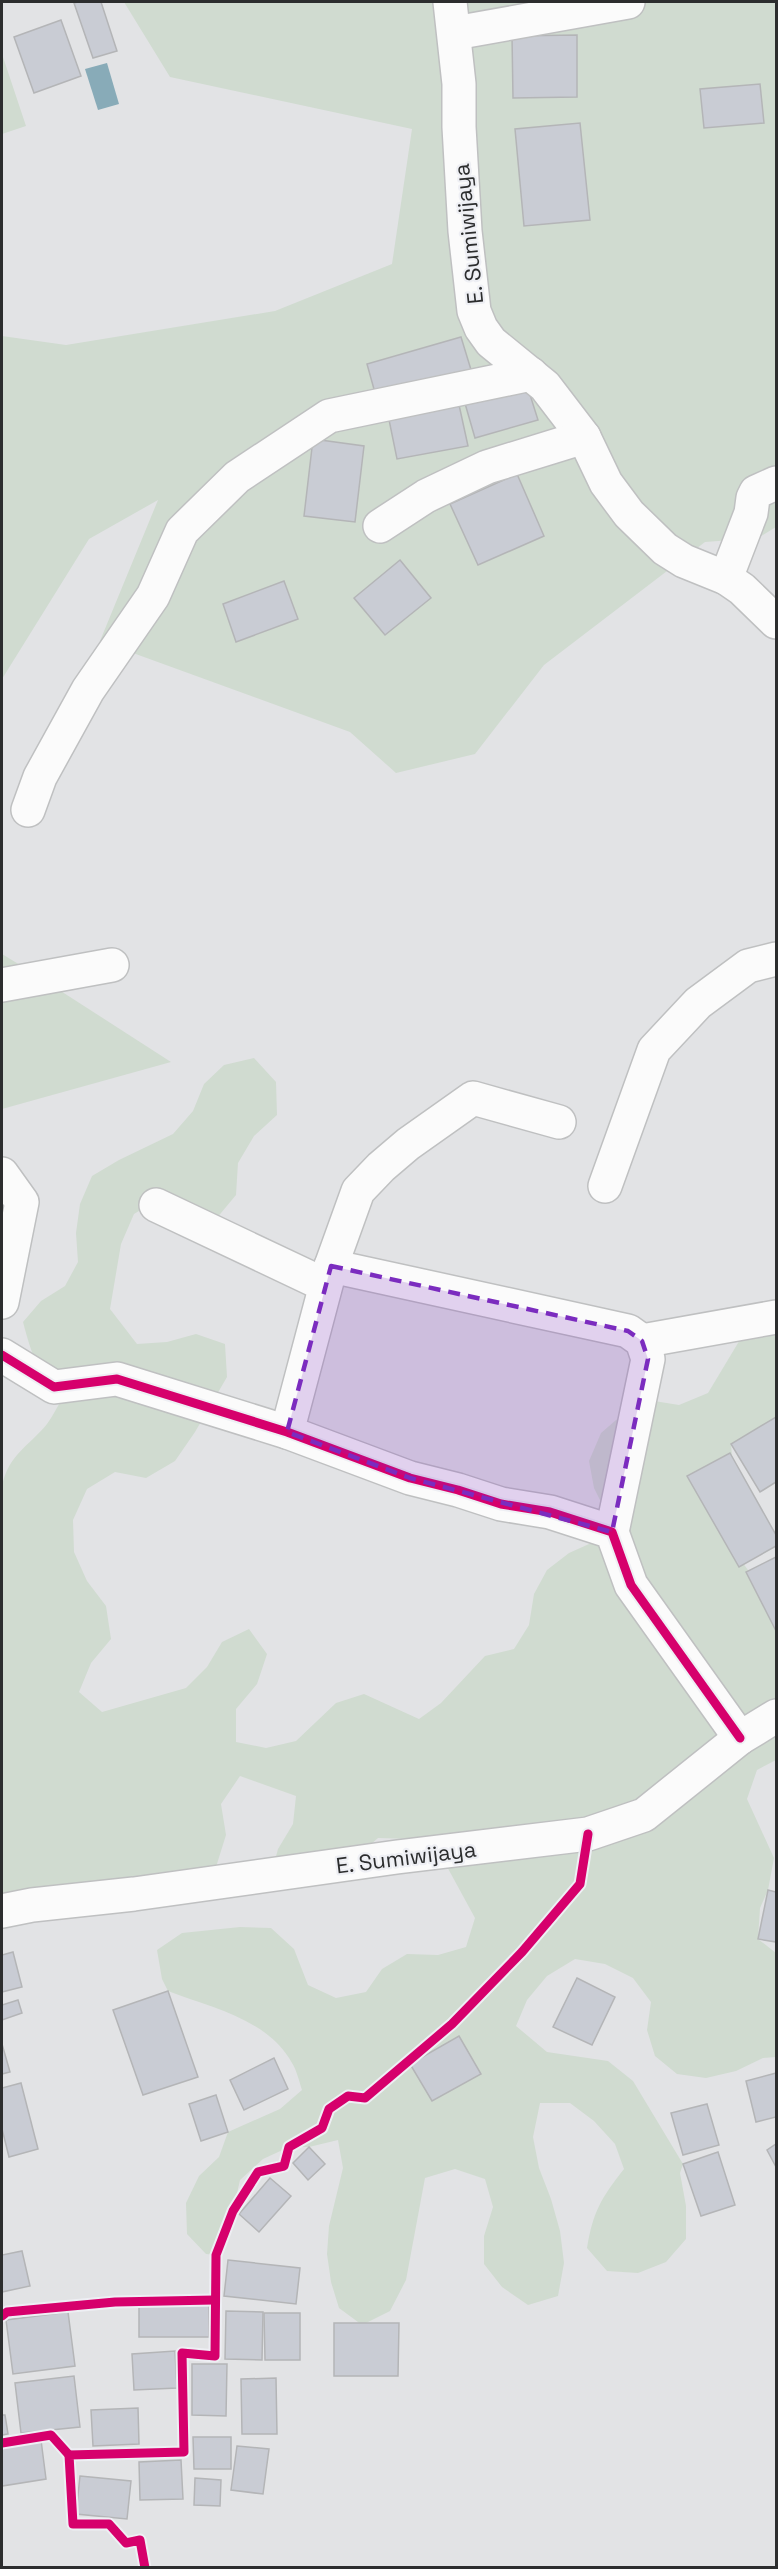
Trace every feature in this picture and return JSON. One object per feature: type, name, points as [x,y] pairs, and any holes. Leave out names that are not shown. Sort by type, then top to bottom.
[{"type":"street","name":"E. Sumiwijaya","points":[[450,2],[459,84],[465,231],[474,311],[481,328],[491,342],[545,386],[584,437],[606,483],[629,514],[665,549],[684,561],[726,578],[759,603],[777,622]]},
{"type":"street","points":[[455,33],[628,2]]},
{"type":"street","points":[[28,810],[40,777],[88,690],[153,596],[182,531],[237,477],[329,416],[531,374]]},
{"type":"street","points":[[380,526],[426,496],[487,467],[584,437]]},
{"type":"street","points":[[726,578],[751,513],[756,492],[777,483]]},
{"type":"street","points":[[605,1186],[654,1050],[698,1003],[748,966],[777,959]]},
{"type":"street","points":[[2,985],[112,965]]},
{"type":"street","points":[[288,1432],[328,1276],[358,1191],[408,1144],[473,1098],[559,1122]]},
{"type":"street","points":[[2,1174],[22,1202],[2,1302]]},
{"type":"street","points":[[156,1205],[328,1276],[628,1331],[642,1341],[648,1359],[612,1532],[631,1585],[740,1738]]},
{"type":"street","points":[[642,1341],[777,1317]]},
{"type":"street","points":[[2,1355],[54,1387],[117,1379],[288,1432],[410,1478],[501,1504],[550,1512],[612,1532]]},
{"type":"street","name":"E. Sumiwijaya","points":[[2,1911],[32,1905],[134,1894],[397,1857],[588,1834],[644,1815],[740,1738],[777,1716]]},
{"type":"highlighted area","points":[[331,1266],[628,1331],[642,1341],[648,1359],[612,1532],[410,1478],[287,1432]]},
{"type":"shaded area","points":[[124,2],[776,2],[776,527],[758,538],[705,542],[544,665],[475,754],[396,773],[350,732],[100,641],[158,500],[89,539],[2,679],[2,336],[66,345],[275,311],[392,264],[412,129],[170,77]]},
{"type":"shaded area","points":[[2,54],[26,126],[2,134]]},
{"type":"shaded area","points":[[2,954],[25,968],[171,1062],[2,1109]]},
{"type":"shaded area","points":[[254,1058],[276,1082],[277,1115],[254,1136],[238,1163],[236,1195],[216,1219],[160,1198],[134,1214],[121,1244],[110,1309],[137,1344],[167,1342],[196,1334],[225,1344],[227,1377],[175,1461],[146,1478],[115,1472],[87,1489],[73,1520],[74,1552],[87,1581],[106,1606],[111,1639],[91,1663],[79,1692],[102,1712],[186,1688],[207,1667],[222,1642],[249,1629],[267,1654],[257,1684],[236,1709],[236,1742],[266,1748],[296,1741],[336,1703],[364,1694],[419,1719],[441,1703],[485,1656],[514,1649],[529,1625],[534,1594],[547,1570],[569,1553],[598,1540],[607,1514],[594,1488],[589,1461],[601,1433],[623,1414],[648,1400],[679,1405],[708,1393],[750,1323],[776,1307],[776,1457],[774,1459],[731,1444],[740,1559],[758,1584],[776,1629],[776,1760],[757,1770],[747,1799],[774,1858],[768,1890],[760,1908],[758,1939],[776,1953],[776,2057],[763,2058],[736,2071],[706,2078],[677,2074],[655,2056],[647,2030],[651,2002],[633,1978],[605,1964],[575,1959],[547,1976],[527,2000],[516,2026],[547,2052],[608,2061],[633,2081],[683,2164],[680,2173],[686,2206],[686,2239],[666,2262],[638,2273],[607,2271],[587,2248],[599,2206],[624,2169],[615,2144],[594,2121],[570,2103],[540,2103],[533,2137],[539,2168],[560,2231],[564,2263],[558,2296],[528,2305],[502,2287],[484,2264],[484,2236],[493,2207],[485,2179],[455,2169],[425,2178],[406,2280],[390,2311],[362,2325],[339,2308],[331,2282],[327,2254],[329,2226],[343,2168],[338,2140],[309,2147],[289,2147],[263,2159],[240,2180],[233,2211],[224,2223],[216,2255],[206,2254],[187,2234],[186,2203],[199,2176],[219,2157],[228,2132],[280,2109],[302,2090],[292,2063],[282,2048],[269,2036],[254,2025],[237,2017],[168,1991],[162,1979],[157,1950],[182,1933],[240,1927],[271,1928],[294,1949],[308,1985],[336,1998],[366,1992],[382,1969],[407,1954],[438,1955],[466,1947],[475,1918],[439,1852],[412,1839],[378,1838],[329,1881],[298,1888],[271,1875],[278,1849],[293,1824],[296,1796],[240,1776],[221,1804],[226,1835],[216,1867],[2,1916],[2,1486],[14,1458],[47,1424],[62,1399],[47,1381],[37,1363],[23,1322],[41,1301],[65,1286],[78,1262],[76,1233],[80,1204],[92,1176],[173,1134],[193,1111],[204,1084],[224,1065]]},
{"type":"water","points":[[107,63],[119,104],[98,110],[85,69]]},
{"type":"building","points":[[101,2],[117,51],[93,58],[74,3]]},
{"type":"building","points":[[61,20],[81,76],[34,93],[14,37]]},
{"type":"building","points":[[577,35],[577,97],[513,98],[512,36]]},
{"type":"building","points":[[760,84],[764,123],[704,128],[700,89]]},
{"type":"building","points":[[580,123],[590,220],[524,226],[515,129]]},
{"type":"building","points":[[461,337],[472,373],[377,400],[367,364]]},
{"type":"building","points":[[526,382],[538,420],[475,438],[464,400]]},
{"type":"building","points":[[456,391],[468,446],[397,459],[386,405]]},
{"type":"building","points":[[313,439],[364,446],[355,522],[304,516]]},
{"type":"building","points":[[517,474],[544,536],[478,565],[450,504]]},
{"type":"building","points":[[400,560],[431,598],[385,635],[354,598]]},
{"type":"building","points":[[284,581],[298,619],[236,642],[223,604]]},
{"type":"building","points":[[776,1417],[776,1482],[760,1492],[731,1444]]},
{"type":"building","points":[[730,1453],[776,1535],[776,1546],[739,1567],[687,1476]]},
{"type":"building","points":[[776,1557],[776,1631],[746,1572]]},
{"type":"building","points":[[768,1890],[776,1892],[776,1942],[758,1939]]},
{"type":"building","points":[[13,1952],[22,1987],[2,1992],[2,1955]]},
{"type":"building","points":[[577,1978],[615,1997],[592,2045],[553,2027]]},
{"type":"building","points":[[168,1991],[198,2077],[143,2095],[113,2010]]},
{"type":"building","points":[[18,2000],[22,2013],[2,2020],[2,2005]]},
{"type":"building","points":[[459,2036],[481,2074],[432,2101],[410,2064]]},
{"type":"building","points":[[2,2044],[10,2072],[2,2074]]},
{"type":"building","points":[[274,2058],[288,2089],[244,2110],[230,2080]]},
{"type":"building","points":[[776,2073],[776,2117],[756,2122],[746,2081]]},
{"type":"building","points":[[21,2083],[38,2149],[9,2157],[2,2129],[2,2088]]},
{"type":"building","points":[[216,2095],[228,2132],[201,2141],[189,2104]]},
{"type":"building","points":[[707,2104],[719,2145],[683,2155],[671,2113]]},
{"type":"building","points":[[776,2144],[776,2167],[767,2150]]},
{"type":"building","points":[[309,2147],[325,2164],[308,2180],[293,2163]]},
{"type":"building","points":[[718,2152],[735,2205],[701,2216],[683,2164]]},
{"type":"building","points":[[270,2178],[291,2196],[259,2232],[239,2214]]},
{"type":"building","points":[[22,2251],[30,2286],[2,2292],[2,2255]]},
{"type":"building","points":[[228,2260],[300,2268],[296,2304],[224,2296]]},
{"type":"building","points":[[139,2305],[209,2305],[209,2337],[139,2337]]},
{"type":"building","points":[[226,2311],[263,2312],[262,2360],[225,2359]]},
{"type":"building","points":[[68,2312],[75,2366],[13,2374],[6,2320]]},
{"type":"building","points":[[264,2313],[300,2313],[300,2360],[265,2360]]},
{"type":"building","points":[[334,2323],[399,2323],[398,2376],[334,2376]]},
{"type":"building","points":[[175,2351],[177,2388],[134,2390],[132,2354]]},
{"type":"building","points":[[192,2364],[227,2364],[226,2416],[192,2415]]},
{"type":"building","points":[[74,2376],[80,2427],[21,2433],[15,2383]]},
{"type":"building","points":[[276,2378],[277,2434],[242,2434],[241,2379]]},
{"type":"building","points":[[138,2408],[139,2444],[93,2446],[91,2410]]},
{"type":"building","points":[[2,2415],[5,2415],[8,2434],[2,2435]]},
{"type":"building","points":[[193,2437],[231,2437],[231,2469],[194,2469]]},
{"type":"building","points":[[41,2440],[46,2479],[2,2486],[2,2447]]},
{"type":"building","points":[[237,2446],[269,2449],[263,2494],[231,2490]]},
{"type":"building","points":[[181,2460],[183,2499],[140,2500],[139,2462]]},
{"type":"building","points":[[80,2476],[131,2481],[127,2519],[76,2514]]},
{"type":"building","points":[[195,2478],[221,2480],[220,2506],[194,2505]]},
{"type":"cycle path","points":[[2,1355],[54,1387],[117,1379],[287,1432],[410,1478],[501,1504],[550,1512],[612,1532],[631,1585],[740,1738]]},
{"type":"cycle path","points":[[145,2568],[140,2540],[126,2543],[109,2524],[73,2524],[69,2455],[184,2452],[182,2353],[215,2356],[216,2255],[233,2211],[258,2172],[284,2166],[289,2147],[322,2128],[329,2109],[348,2096],[365,2098],[452,2024],[522,1952],[580,1884],[588,1834]]},
{"type":"cycle path","points":[[2,2316],[7,2312],[115,2302],[214,2300]]},
{"type":"cycle path","points":[[2,2443],[51,2435],[69,2455]]}]
